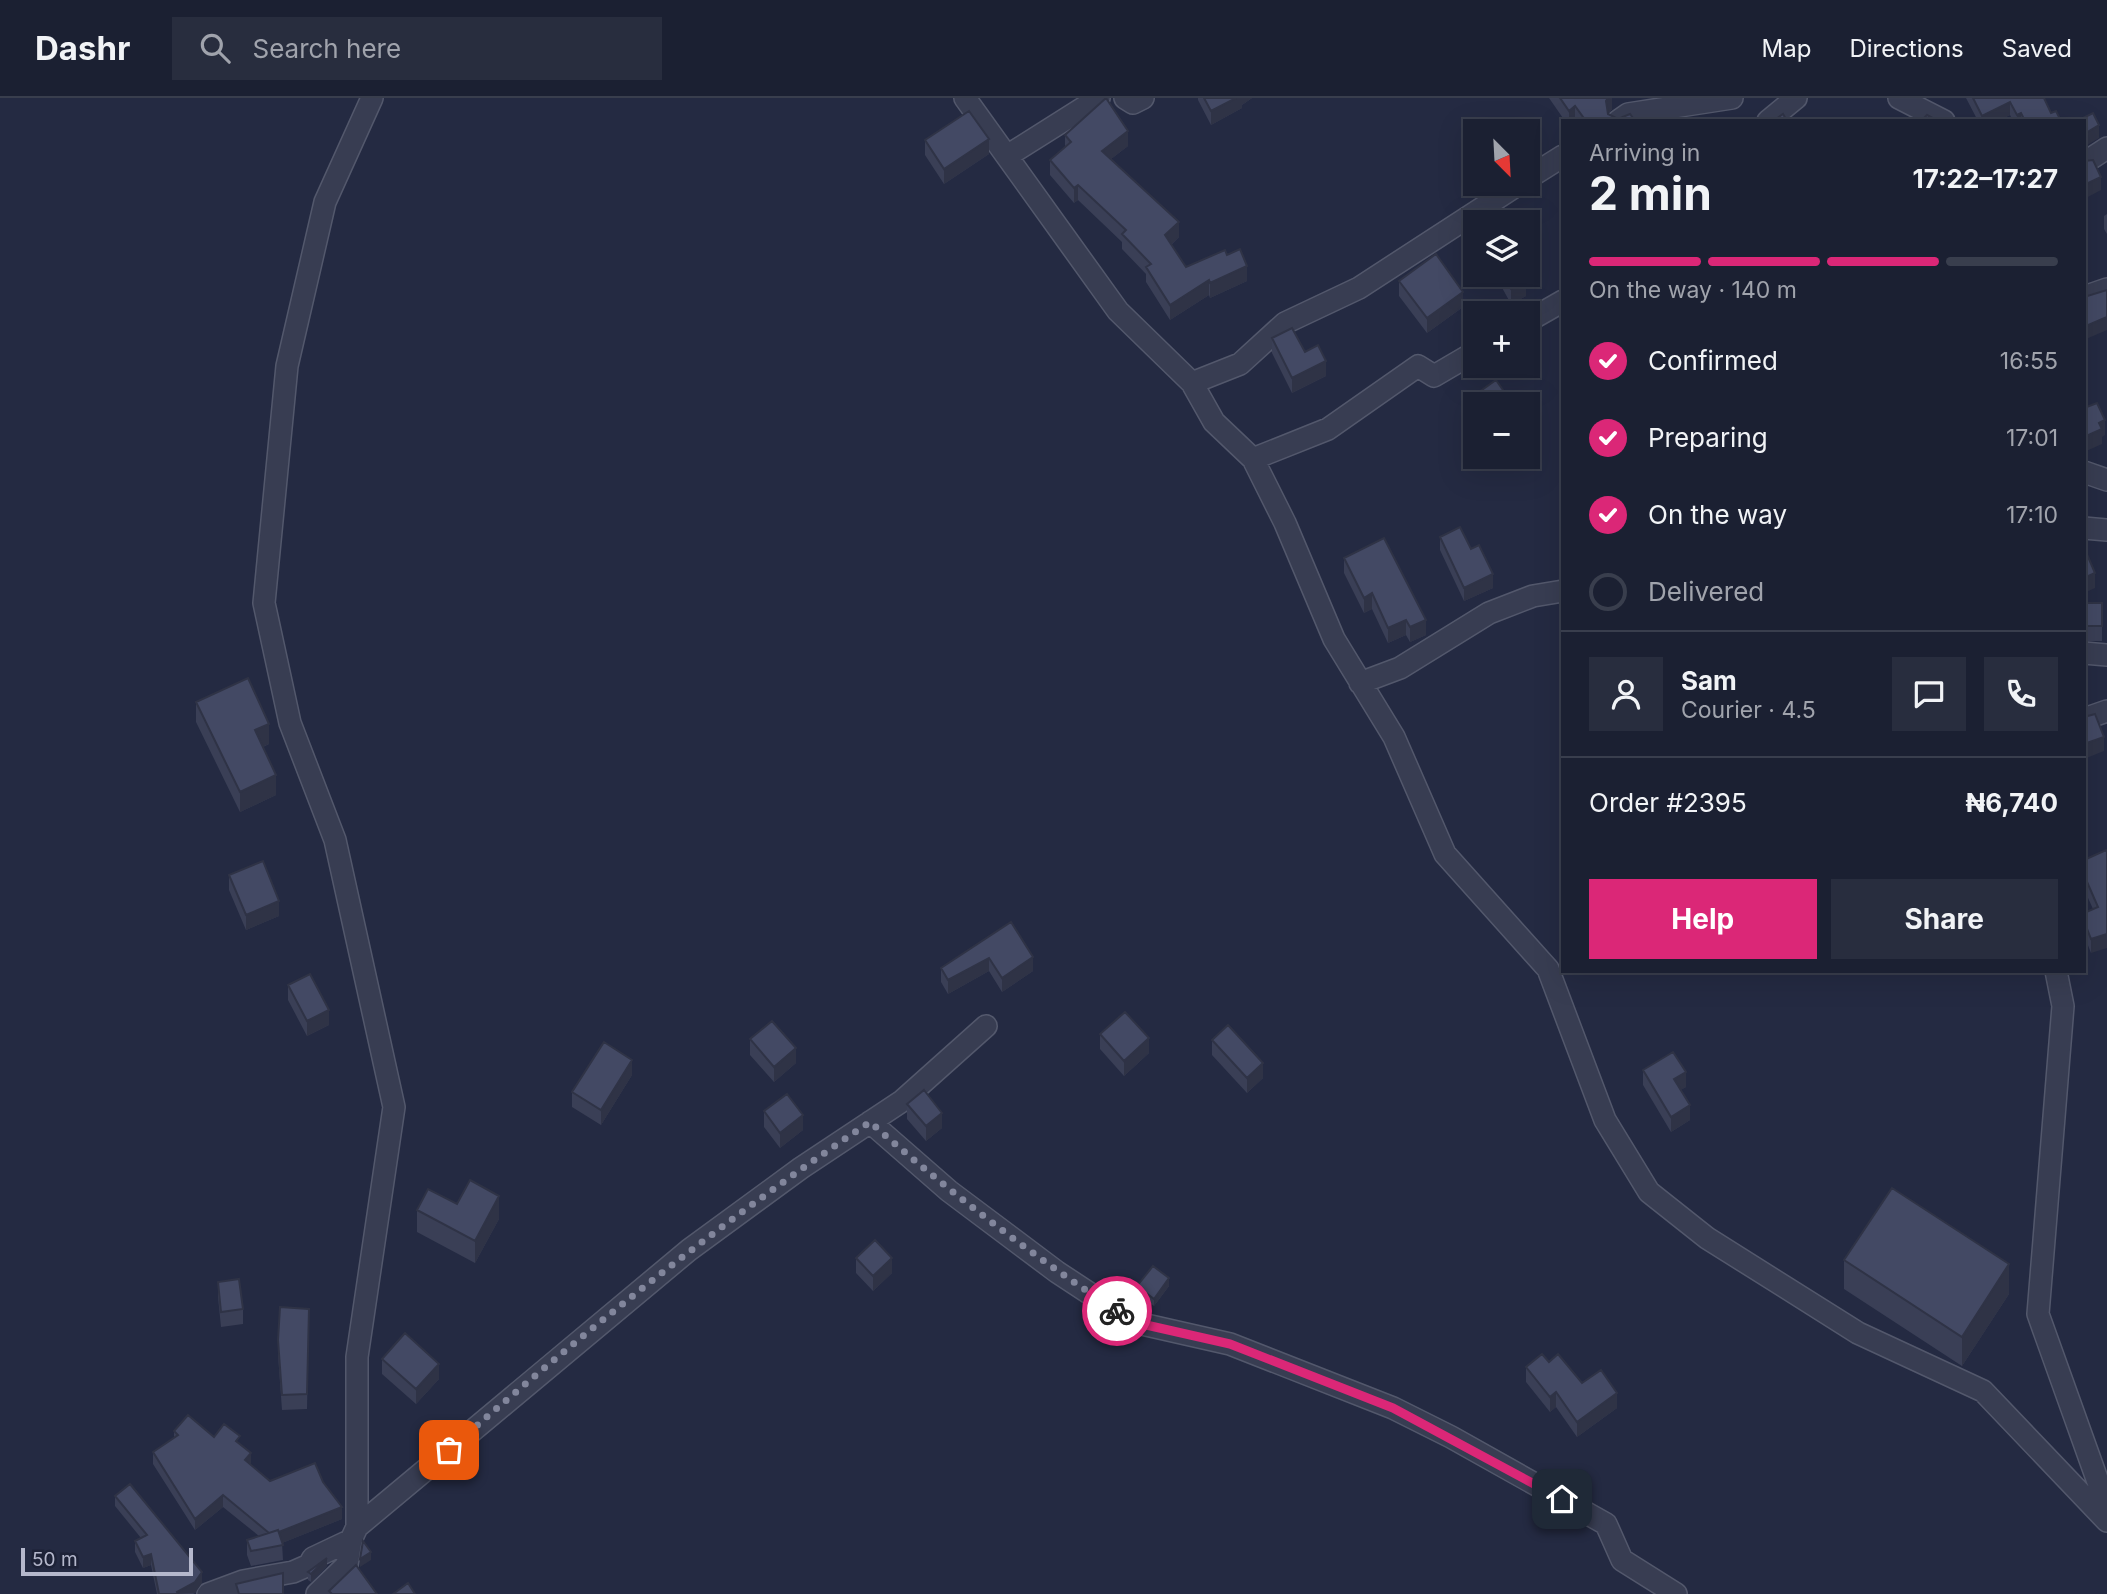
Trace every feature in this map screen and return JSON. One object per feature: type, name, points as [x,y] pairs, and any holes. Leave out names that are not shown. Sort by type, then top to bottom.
[{"type":"street","points":[[317,1594],[347,1565],[354,1534],[357,1357],[394,1107],[335,840],[290,723],[264,603],[287,366],[326,202],[372,98]]},
{"type":"street","points":[[965,98],[1118,311],[1192,383],[1214,422],[1253,459],[1285,523],[1334,639],[1394,737],[1445,854],[1555,969],[1605,1120],[1649,1192],[1707,1238],[1858,1333],[1983,1391],[2107,1521]]},
{"type":"street","points":[[1007,156],[1099,98]]},
{"type":"street","points":[[1125,98],[1133,103],[1143,98]]},
{"type":"street","points":[[1621,119],[1628,114],[1732,98]]},
{"type":"street","points":[[1770,119],[1796,98]]},
{"type":"street","points":[[1899,98],[1940,119]]},
{"type":"street","points":[[2086,162],[2107,148]]},
{"type":"street","points":[[1540,170],[1561,157]]},
{"type":"street","points":[[1192,383],[1240,364],[1285,323],[1359,288],[1501,196]]},
{"type":"street","points":[[1540,314],[1561,302]]},
{"type":"street","points":[[1253,459],[1328,429],[1418,366],[1434,376],[1463,359]]},
{"type":"street","points":[[2086,473],[2107,480]]},
{"type":"street","points":[[2086,528],[2107,530]]},
{"type":"street","points":[[1360,683],[1400,668],[1489,613],[1533,596],[1561,591]]},
{"type":"street","points":[[2086,653],[2107,655]]},
{"type":"street","points":[[2086,718],[2107,711]]},
{"type":"street","points":[[2056,973],[2063,1006],[2038,1314],[2107,1507]]},
{"type":"street","points":[[208,1594],[243,1581],[293,1573],[354,1534],[689,1250],[801,1168],[902,1101],[986,1026]]},
{"type":"street","points":[[870,1122],[949,1191],[1057,1272],[1133,1322],[1230,1344],[1393,1408],[1451,1437],[1606,1524],[1622,1560],[1676,1594]]},
{"type":"building","points":[[1106,98],[1128,131],[1102,151],[1179,222],[1165,235],[1186,267],[1225,250],[1227,255],[1240,249],[1247,266],[1210,283],[1209,280],[1170,305],[1146,267],[1151,264],[1122,234],[1126,230],[1078,185],[1074,188],[1050,160],[1071,142],[1065,135]]},
{"type":"building","points":[[1204,98],[1236,98],[1211,111]]},
{"type":"building","points":[[1560,98],[1608,98],[1608,114],[1618,119],[1585,119],[1575,106],[1569,111]]},
{"type":"building","points":[[1973,98],[2044,98],[2051,113],[2056,111],[2060,119],[2024,119],[2021,113],[2017,115],[2010,102],[1982,116]]},
{"type":"building","points":[[969,111],[989,139],[944,169],[925,140]]},
{"type":"building","points":[[2093,113],[2099,125],[2086,133],[2086,119],[2081,119]]},
{"type":"building","points":[[1630,114],[1634,119],[1618,119]]},
{"type":"building","points":[[2093,160],[2101,177],[2086,184],[2086,161]]},
{"type":"building","points":[[1436,254],[1463,292],[1427,318],[1399,281]]},
{"type":"building","points":[[2107,290],[2107,317],[2086,326],[2086,296]]},
{"type":"building","points":[[1292,328],[1305,352],[1318,345],[1326,361],[1292,378],[1272,338]]},
{"type":"building","points":[[1496,380],[1504,392],[1479,392]]},
{"type":"building","points":[[2097,403],[2105,420],[2099,423],[2102,429],[2086,436],[2086,407]]},
{"type":"building","points":[[1460,527],[1471,549],[1479,545],[1493,574],[1464,588],[1440,537]]},
{"type":"building","points":[[1384,538],[1426,620],[1410,627],[1406,620],[1388,628],[1372,593],[1364,598],[1344,558]]},
{"type":"building","points":[[2086,552],[2095,573],[2086,577]]},
{"type":"building","points":[[2086,603],[2102,603],[2102,626],[2086,626]]},
{"type":"building","points":[[248,678],[269,724],[255,730],[276,775],[240,792],[196,702]]},
{"type":"building","points":[[2095,714],[2104,737],[2086,743],[2086,716]]},
{"type":"building","points":[[2106,850],[2107,852],[2107,934],[2091,939],[2086,926],[2086,912],[2098,907],[2086,880],[2086,859]]},
{"type":"building","points":[[263,861],[279,901],[246,915],[229,875]]},
{"type":"building","points":[[1011,922],[1033,957],[1002,978],[989,958],[948,980],[941,968]]},
{"type":"building","points":[[310,974],[329,1010],[307,1021],[288,985]]},
{"type":"building","points":[[1125,1012],[1149,1038],[1124,1061],[1100,1034]]},
{"type":"building","points":[[772,1021],[796,1048],[774,1067],[750,1039]]},
{"type":"building","points":[[1228,1025],[1263,1063],[1247,1078],[1212,1040]]},
{"type":"building","points":[[604,1042],[632,1060],[601,1110],[572,1092]]},
{"type":"building","points":[[1673,1052],[1686,1072],[1674,1079],[1690,1105],[1671,1117],[1643,1070]]},
{"type":"building","points":[[924,1090],[942,1113],[926,1126],[907,1104]]},
{"type":"building","points":[[787,1094],[803,1115],[780,1133],[764,1111]]},
{"type":"building","points":[[470,1180],[499,1196],[475,1241],[417,1210],[428,1189],[457,1204]]},
{"type":"building","points":[[1892,1188],[2009,1264],[1962,1337],[1844,1260]]},
{"type":"building","points":[[875,1240],[892,1258],[873,1276],[856,1258]]},
{"type":"building","points":[[1153,1266],[1169,1278],[1154,1299],[1137,1286]]},
{"type":"building","points":[[239,1279],[243,1309],[221,1312],[218,1282]]},
{"type":"building","points":[[280,1307],[309,1309],[307,1394],[282,1395],[278,1340]]},
{"type":"building","points":[[405,1333],[439,1364],[416,1389],[382,1359]]},
{"type":"building","points":[[1542,1354],[1549,1362],[1558,1354],[1582,1383],[1601,1370],[1617,1393],[1577,1422],[1556,1392],[1550,1397],[1526,1367]]},
{"type":"building","points":[[188,1415],[214,1437],[224,1424],[240,1436],[236,1441],[251,1453],[245,1460],[270,1481],[315,1463],[323,1482],[342,1507],[279,1532],[269,1533],[223,1495],[195,1519],[153,1452],[178,1435],[174,1431]]},
{"type":"building","points":[[130,1484],[202,1572],[195,1582],[177,1592],[178,1594],[159,1594],[151,1554],[143,1557],[135,1541],[147,1535],[115,1496]]},
{"type":"building","points":[[278,1530],[283,1545],[251,1551],[247,1540]]},
{"type":"building","points":[[363,1541],[371,1552],[360,1559]]},
{"type":"building","points":[[327,1558],[311,1574],[308,1572]]},
{"type":"building","points":[[356,1565],[377,1594],[332,1594],[329,1591]]},
{"type":"building","points":[[283,1573],[283,1594],[239,1594],[236,1584]]},
{"type":"building","points":[[408,1583],[415,1594],[393,1594]]},
{"type":"way so far","points":[[449,1450],[689,1250],[801,1168],[870,1122],[949,1191],[1057,1272],[1117,1311]]},
{"type":"route","points":[[1117,1311],[1133,1322],[1230,1344],[1393,1408],[1562,1499]]}]
